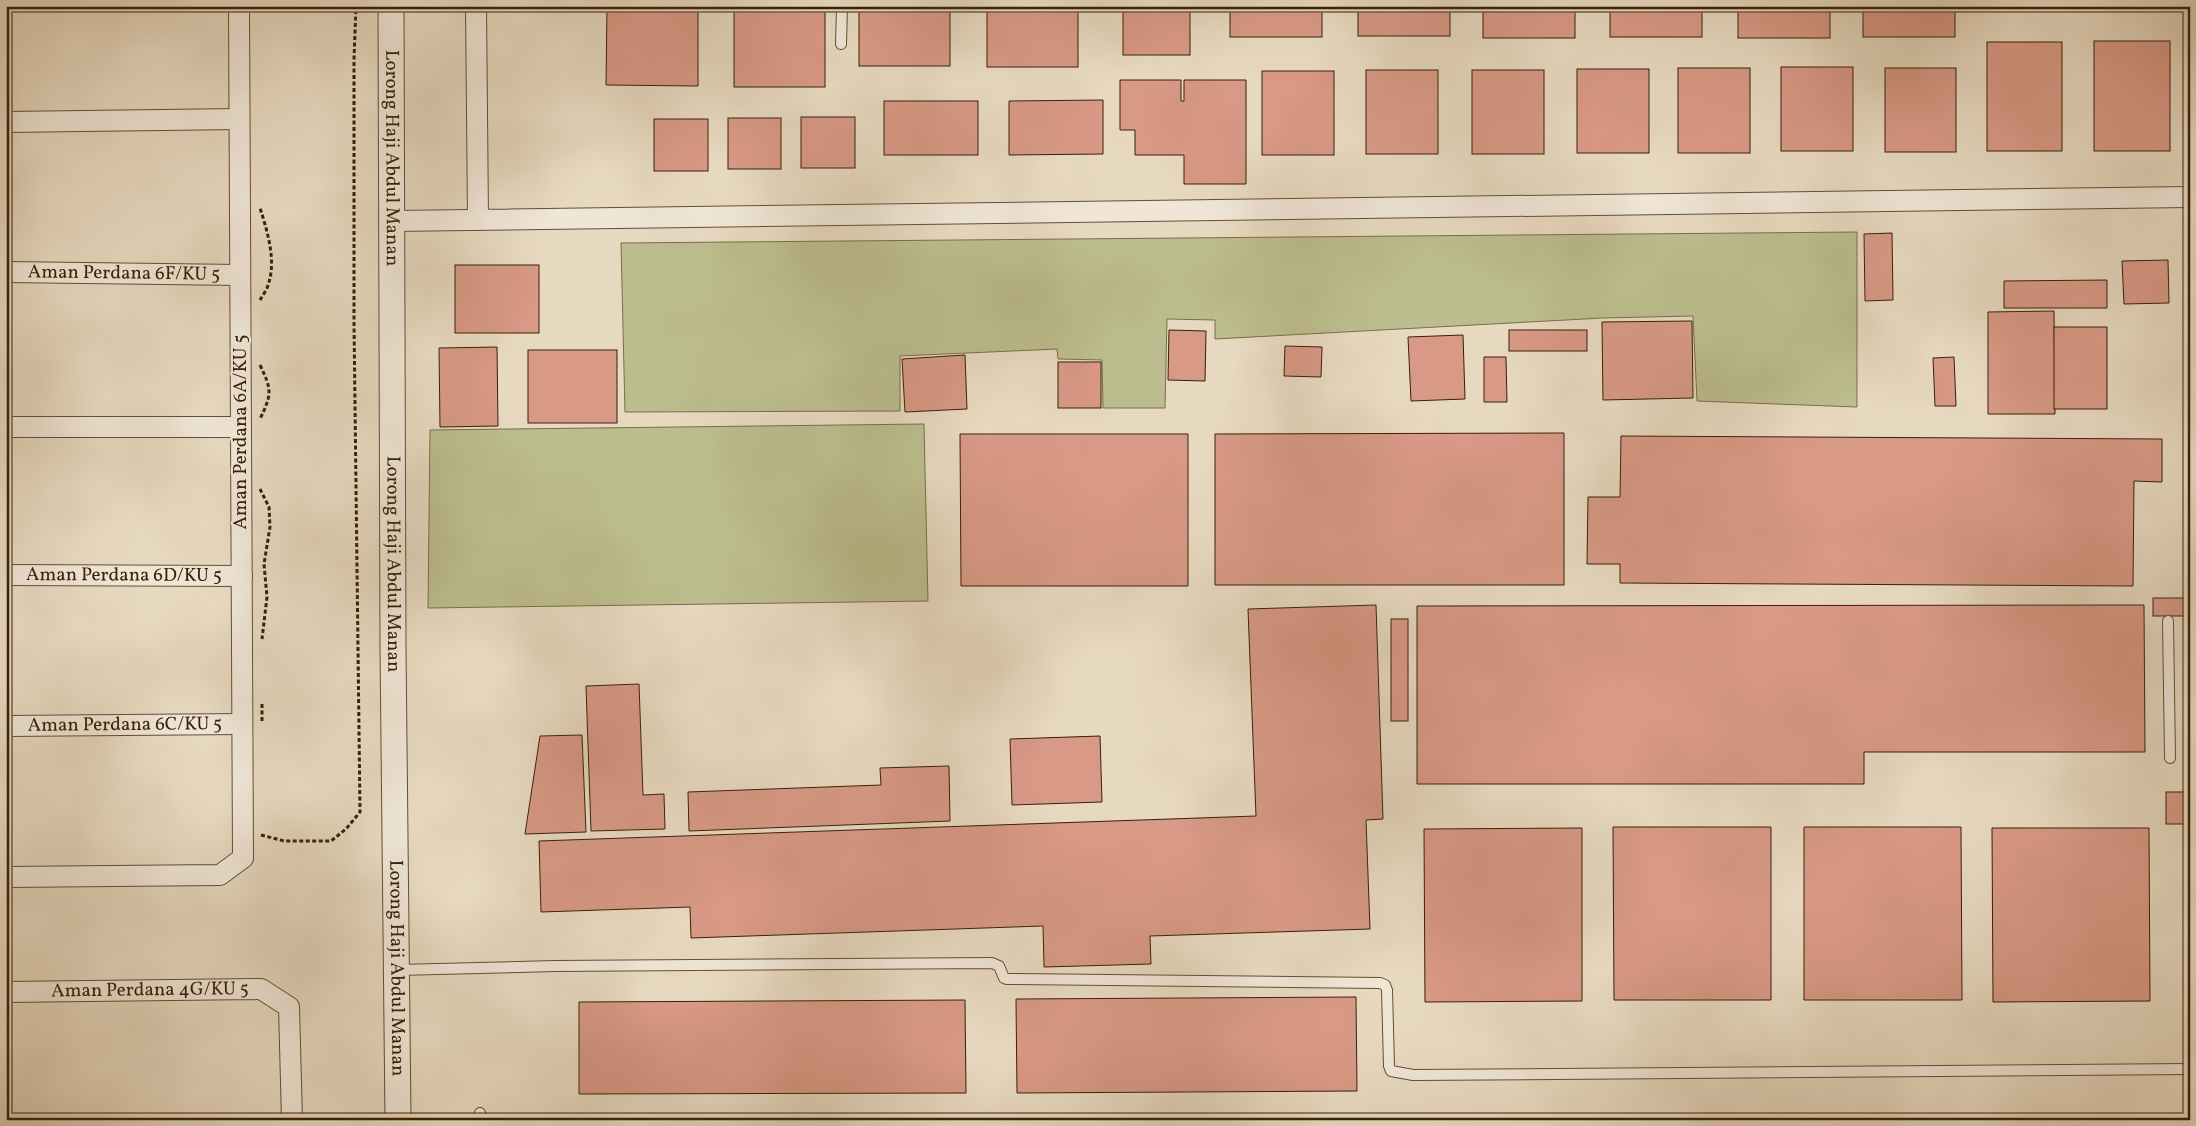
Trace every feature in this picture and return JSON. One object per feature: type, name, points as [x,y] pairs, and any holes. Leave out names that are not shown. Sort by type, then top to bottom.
[{"type":"street","name":"Aman Perdana 6A/KU 5","points":[[6,877],[220,875],[243,858],[251,727],[242,576],[250,425],[240,274],[239,6]]},
{"type":"street","name":"Lorong Haji Abdul Manan","points":[[391,6],[393,649],[398,1120]]},
{"type":"street","points":[[476,6],[478,220]]},
{"type":"street","points":[[6,122],[239,119]]},
{"type":"street","points":[[392,221],[2190,197]]},
{"type":"street","name":"Aman Perdana 6F/KU 5","points":[[6,272],[240,274]]},
{"type":"street","points":[[6,427],[250,425]]},
{"type":"street","name":"Aman Perdana 6D/KU 5","points":[[6,575],[242,576]]},
{"type":"street","name":"Aman Perdana 6C/KU 5","points":[[6,726],[251,727]]},
{"type":"street","name":"Aman Perdana 4G/KU 5","points":[[6,992],[261,989],[289,1007],[292,1120]]},
{"type":"lane","points":[[841,44],[842,6]]},
{"type":"lane","points":[[2168,621],[2170,758]]},
{"type":"lane","points":[[397,970],[556,966],[992,963],[998,966],[1004,978],[1007,979],[1380,983],[1387,990],[1389,1066],[1391,1072],[1413,1075],[2190,1069]]},
{"type":"path","points":[[259,834],[284,841],[331,840],[346,828],[360,812],[354,323],[354,59],[356,6]]},
{"type":"path","points":[[257,305],[269,283],[271,264],[268,234],[259,206]]},
{"type":"path","points":[[250,425],[270,398],[267,379],[260,364],[260,356]]},
{"type":"path","points":[[257,482],[269,508],[270,527],[264,564],[267,597],[262,647]]},
{"type":"path","points":[[251,727],[264,714],[262,694]]},
{"type":"green space","points":[[1857,232],[1857,407],[1697,401],[1693,316],[1603,318],[1215,339],[1215,320],[1167,319],[1165,408],[1103,408],[1102,360],[1058,359],[1057,349],[900,356],[900,411],[625,412],[621,243]]},
{"type":"green space","points":[[924,424],[928,601],[428,608],[430,430]]},
{"type":"building","points":[[607,6],[698,6],[698,86],[606,85]]},
{"type":"building","points":[[734,6],[825,6],[825,87],[734,87]]},
{"type":"building","points":[[859,6],[950,6],[950,66],[859,66]]},
{"type":"building","points":[[987,6],[1078,6],[1078,67],[987,67]]},
{"type":"building","points":[[1123,6],[1190,6],[1190,55],[1123,55]]},
{"type":"building","points":[[1230,6],[1322,6],[1322,37],[1230,37]]},
{"type":"building","points":[[1358,6],[1450,6],[1450,36],[1358,36]]},
{"type":"building","points":[[1483,6],[1575,6],[1575,38],[1483,38]]},
{"type":"building","points":[[1610,6],[1702,6],[1702,37],[1610,37]]},
{"type":"building","points":[[1738,6],[1830,6],[1830,38],[1738,38]]},
{"type":"building","points":[[1863,6],[1955,6],[1955,37],[1863,37]]},
{"type":"building","points":[[2094,41],[2170,41],[2170,151],[2094,151]]},
{"type":"building","points":[[1987,42],[2062,42],[2062,151],[1987,151]]},
{"type":"building","points":[[1781,67],[1853,67],[1853,151],[1781,151]]},
{"type":"building","points":[[1678,68],[1750,68],[1750,153],[1678,153]]},
{"type":"building","points":[[1885,68],[1956,68],[1956,152],[1885,152]]},
{"type":"building","points":[[1577,69],[1649,69],[1649,153],[1577,153]]},
{"type":"building","points":[[1366,70],[1438,70],[1438,154],[1366,154]]},
{"type":"building","points":[[1472,70],[1544,70],[1544,154],[1472,154]]},
{"type":"building","points":[[1262,71],[1334,71],[1334,155],[1262,155]]},
{"type":"building","points":[[1120,80],[1181,80],[1181,101],[1184,101],[1184,80],[1246,80],[1246,184],[1184,184],[1184,155],[1135,155],[1135,130],[1120,130]]},
{"type":"building","points":[[1103,100],[1103,154],[1009,155],[1009,101]]},
{"type":"building","points":[[884,101],[978,101],[978,155],[884,155]]},
{"type":"building","points":[[801,117],[855,117],[855,168],[801,168]]},
{"type":"building","points":[[728,118],[781,118],[781,169],[728,169]]},
{"type":"building","points":[[654,119],[708,119],[708,171],[654,171]]},
{"type":"building","points":[[1892,233],[1893,300],[1865,301],[1864,234]]},
{"type":"building","points":[[2168,260],[2169,303],[2124,304],[2122,261]]},
{"type":"building","points":[[455,265],[539,265],[539,333],[455,333]]},
{"type":"building","points":[[2107,280],[2107,308],[2004,308],[2004,281]]},
{"type":"building","points":[[2054,311],[2055,414],[1988,414],[1988,312]]},
{"type":"building","points":[[1692,321],[1693,398],[1603,400],[1602,322]]},
{"type":"building","points":[[2054,327],[2107,327],[2107,409],[2054,409]]},
{"type":"building","points":[[1169,330],[1206,331],[1205,381],[1168,380]]},
{"type":"building","points":[[1509,330],[1587,330],[1587,351],[1509,351]]},
{"type":"building","points":[[1463,335],[1465,399],[1411,401],[1408,337]]},
{"type":"building","points":[[1285,346],[1322,347],[1321,377],[1284,376]]},
{"type":"building","points":[[497,347],[498,426],[440,427],[439,348]]},
{"type":"building","points":[[528,350],[617,350],[617,423],[528,423]]},
{"type":"building","points":[[965,355],[967,409],[905,412],[902,359]]},
{"type":"building","points":[[1484,357],[1506,357],[1507,402],[1484,402]]},
{"type":"building","points":[[1954,357],[1956,406],[1935,406],[1933,358]]},
{"type":"building","points":[[1058,362],[1101,362],[1101,408],[1058,408]]},
{"type":"building","points":[[1564,433],[1564,585],[1215,585],[1215,434]]},
{"type":"building","points":[[960,434],[1188,434],[1188,586],[961,586]]},
{"type":"building","points":[[1621,436],[2162,439],[2162,482],[2134,481],[2133,586],[1620,583],[1620,564],[1587,564],[1588,497],[1620,497]]},
{"type":"building","points":[[2153,598],[2188,598],[2188,616],[2153,616]]},
{"type":"building","points":[[1376,605],[1383,819],[1366,820],[1370,929],[1150,936],[1151,964],[1044,967],[1043,926],[691,938],[690,907],[541,912],[539,841],[1256,816],[1248,609]]},
{"type":"building","points":[[2144,605],[2145,752],[1864,752],[1864,784],[1417,784],[1417,606]]},
{"type":"building","points":[[1391,619],[1408,619],[1408,721],[1391,721]]},
{"type":"building","points":[[639,684],[643,795],[664,794],[665,829],[591,831],[586,686]]},
{"type":"building","points":[[582,735],[586,832],[525,834],[540,736]]},
{"type":"building","points":[[1100,736],[1102,802],[1012,805],[1010,739]]},
{"type":"building","points":[[949,766],[950,821],[689,831],[688,792],[881,785],[880,768]]},
{"type":"building","points":[[2166,792],[2185,792],[2185,824],[2166,824]]},
{"type":"building","points":[[1613,827],[1771,827],[1771,1000],[1614,1000]]},
{"type":"building","points":[[1804,827],[1961,827],[1962,1000],[1804,1000]]},
{"type":"building","points":[[1582,828],[1582,1001],[1425,1002],[1424,829]]},
{"type":"building","points":[[1992,828],[2149,828],[2150,1001],[1993,1002]]},
{"type":"building","points":[[1356,997],[1357,1091],[1017,1093],[1016,999]]},
{"type":"building","points":[[965,1000],[966,1093],[579,1094],[579,1002]]}]
